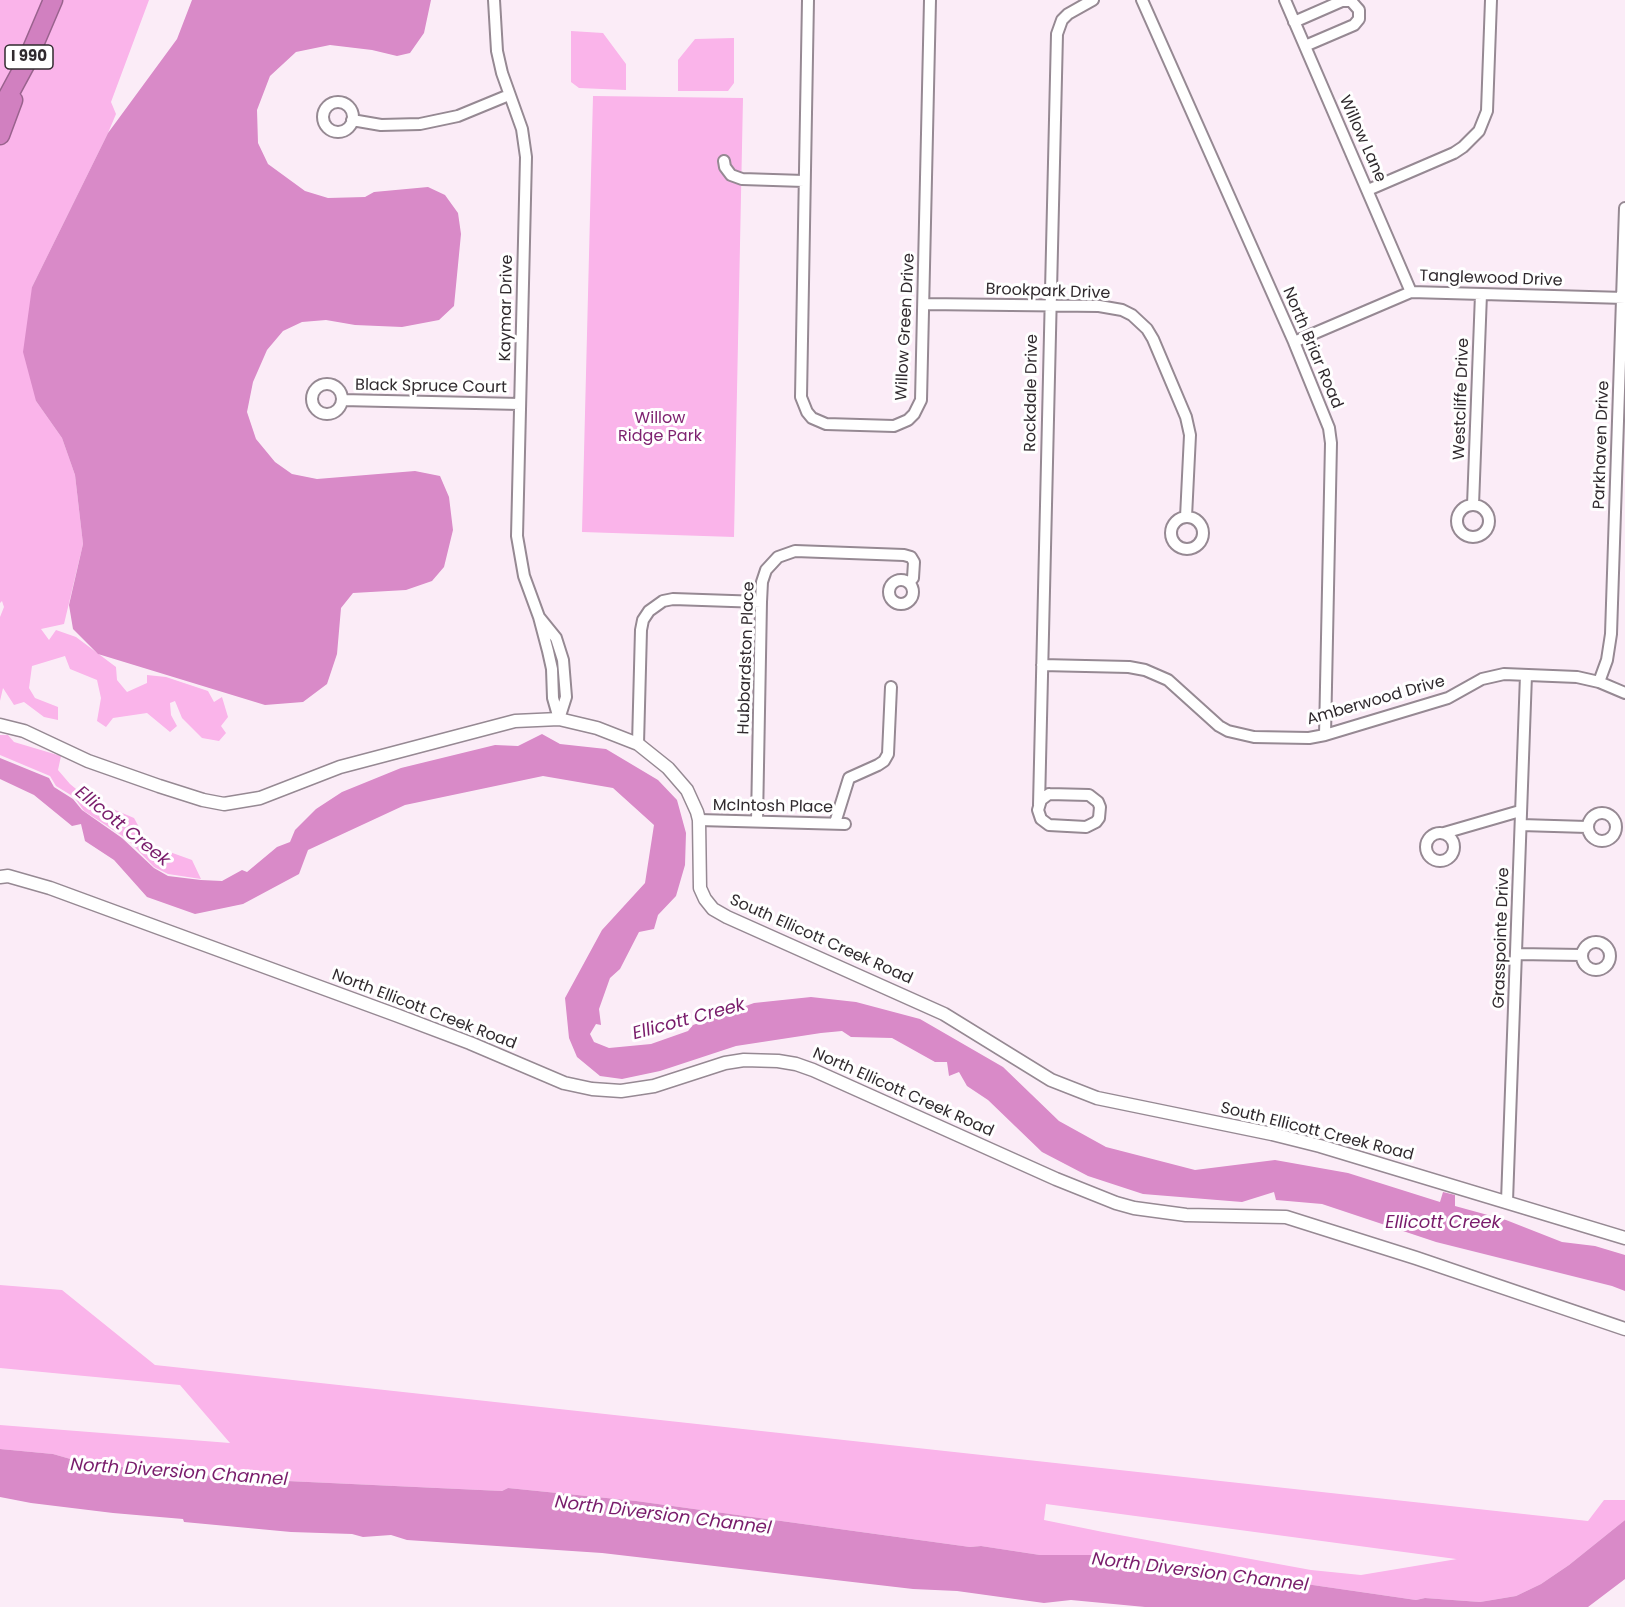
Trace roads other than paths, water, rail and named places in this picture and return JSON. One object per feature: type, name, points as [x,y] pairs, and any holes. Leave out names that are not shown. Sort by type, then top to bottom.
[{"type":"highway","name":"I 990","points":[[0,111],[27,61],[52,0]]},
{"type":"highway","points":[[0,135],[27,61]]},
{"type":"street","name":"Kaymar Drive","points":[[494,0],[497,51],[509,95],[522,129],[526,157],[517,536],[524,576],[539,617],[552,669],[554,698],[559,719]]},
{"type":"street","name":"Willow Green Drive","points":[[808,0],[802,404],[812,418],[830,425],[894,426],[908,420],[921,400],[930,0]]},
{"type":"street","name":"Rockdale Drive","points":[[1039,805],[1057,34],[1062,20],[1068,14],[1093,0]]},
{"type":"street","name":"North Briar Road","points":[[1142,0],[1294,342],[1324,412],[1331,436],[1325,735]]},
{"type":"street","name":"Willow Lane","points":[[1285,0],[1411,292]]},
{"type":"street","points":[[1368,190],[1454,153],[1479,131],[1487,111],[1491,0]]},
{"type":"street","points":[[1294,22],[1342,1],[1351,1],[1359,10],[1359,19],[1353,25],[1305,46]]},
{"type":"street","points":[[352,120],[381,125],[420,124],[458,116],[509,95]]},
{"type":"street","points":[[724,161],[731,175],[742,179],[804,181]]},
{"type":"street","name":"Parkhaven Drive","points":[[1599,682],[1607,660],[1611,634],[1625,208]]},
{"type":"street","name":"Tanglewood Drive","points":[[1294,342],[1411,292],[1623,298]]},
{"type":"street","name":"Westcliffe Drive","points":[[1473,505],[1481,294]]},
{"type":"street","name":"Brookpark Drive","points":[[924,304],[1111,307],[1132,315],[1147,329],[1186,417],[1189,430],[1186,517]]},
{"type":"street","name":"Black Spruce Court","points":[[342,400],[520,404]]},
{"type":"street","name":"Hubbardston Place","points":[[757,822],[762,582],[766,570],[778,557],[795,551],[909,555],[914,562],[913,578],[909,583]]},
{"type":"street","points":[[638,744],[641,630],[643,620],[649,611],[663,601],[673,599],[762,602]]},
{"type":"street","name":"Amberwood Drive","points":[[1042,665],[1129,667],[1145,670],[1168,681],[1219,726],[1241,735],[1309,738],[1325,735],[1448,698],[1465,687],[1492,676],[1577,676],[1625,693]]},
{"type":"street","name":"Grasspointe Drive","points":[[1507,1201],[1526,675]]},
{"type":"street","name":"McIntosh Place","points":[[699,820],[840,824],[849,778],[878,765],[888,754],[891,687]]},
{"type":"street","name":"South Ellicott Creek Road","points":[[0,725],[24,731],[88,760],[149,782],[203,800],[224,804],[260,798],[340,767],[515,721],[559,719],[597,728],[638,744],[668,768],[680,781],[692,800],[699,820],[700,888],[713,909],[944,1014],[1051,1080],[1097,1098],[1272,1134],[1507,1201],[1625,1238]]},
{"type":"street","points":[[1049,794],[1089,795],[1098,802],[1100,812],[1096,822],[1091,825],[1049,825],[1039,815],[1039,805],[1049,794]]},
{"type":"street","points":[[1444,834],[1520,811]]},
{"type":"street","points":[[1521,825],[1587,827]]},
{"type":"street","name":"North Ellicott Creek Road","points":[[0,877],[8,876],[50,888],[396,1014],[564,1083],[592,1089],[621,1091],[654,1086],[744,1060],[796,1064],[1065,1183],[1116,1203],[1134,1208],[1186,1215],[1286,1217],[1625,1329]]},
{"type":"street","points":[[1517,954],[1582,955]]},
{"type":"water","points":[[192,0],[431,0],[424,33],[410,53],[397,56],[372,50],[330,45],[296,52],[270,76],[257,110],[258,143],[268,164],[305,191],[328,198],[365,197],[374,192],[428,187],[445,195],[458,213],[461,234],[454,306],[439,320],[402,327],[355,325],[326,320],[302,322],[283,331],[267,350],[253,382],[247,412],[256,439],[275,462],[292,474],[317,479],[415,471],[440,476],[449,497],[453,530],[444,567],[432,581],[406,590],[353,593],[341,608],[337,654],[327,684],[303,702],[265,705],[98,654],[73,629],[69,605],[83,544],[75,475],[62,438],[36,401],[23,352],[32,287],[108,133],[177,39]]},
{"type":"water","name":"Ellicott Creek","points":[[542,734],[560,744],[606,749],[658,780],[677,800],[686,833],[685,865],[676,896],[658,915],[654,929],[639,932],[620,969],[610,978],[599,1009],[601,1025],[596,1024],[590,1034],[594,1042],[609,1048],[651,1044],[688,1031],[693,1025],[754,1003],[811,997],[856,1002],[920,1019],[1003,1067],[1059,1121],[1106,1147],[1195,1170],[1275,1160],[1348,1173],[1440,1202],[1443,1192],[1455,1195],[1455,1206],[1506,1220],[1562,1242],[1595,1246],[1625,1255],[1625,1291],[1436,1242],[1322,1204],[1276,1200],[1274,1192],[1242,1202],[1143,1194],[1088,1176],[1042,1152],[988,1100],[967,1086],[959,1072],[949,1076],[947,1062],[935,1062],[892,1038],[851,1037],[842,1031],[821,1033],[736,1046],[660,1071],[622,1079],[600,1076],[577,1057],[569,1038],[565,998],[602,930],[645,883],[654,825],[613,788],[543,776],[405,805],[308,850],[299,874],[243,904],[195,914],[147,897],[114,860],[85,841],[81,824],[72,826],[34,795],[0,779],[0,758],[49,778],[54,787],[122,838],[154,868],[168,876],[222,881],[242,870],[247,872],[277,847],[290,842],[295,830],[316,809],[342,792],[401,768],[495,745],[518,746]]},
{"type":"water","name":"North Diversion Channel","points":[[0,1449],[53,1454],[81,1462],[160,1472],[287,1481],[502,1491],[508,1488],[636,1501],[970,1547],[981,1546],[1040,1555],[1106,1555],[1416,1600],[1425,1598],[1480,1602],[1516,1596],[1541,1584],[1569,1565],[1625,1520],[1625,1579],[1588,1607],[1145,1607],[1071,1600],[1044,1603],[957,1591],[913,1589],[602,1553],[407,1540],[391,1535],[363,1537],[352,1534],[291,1532],[184,1522],[183,1519],[31,1503],[0,1497]]},
{"type":"park label","name":"Willow Ridge Park","points":[[660,428]]}]
